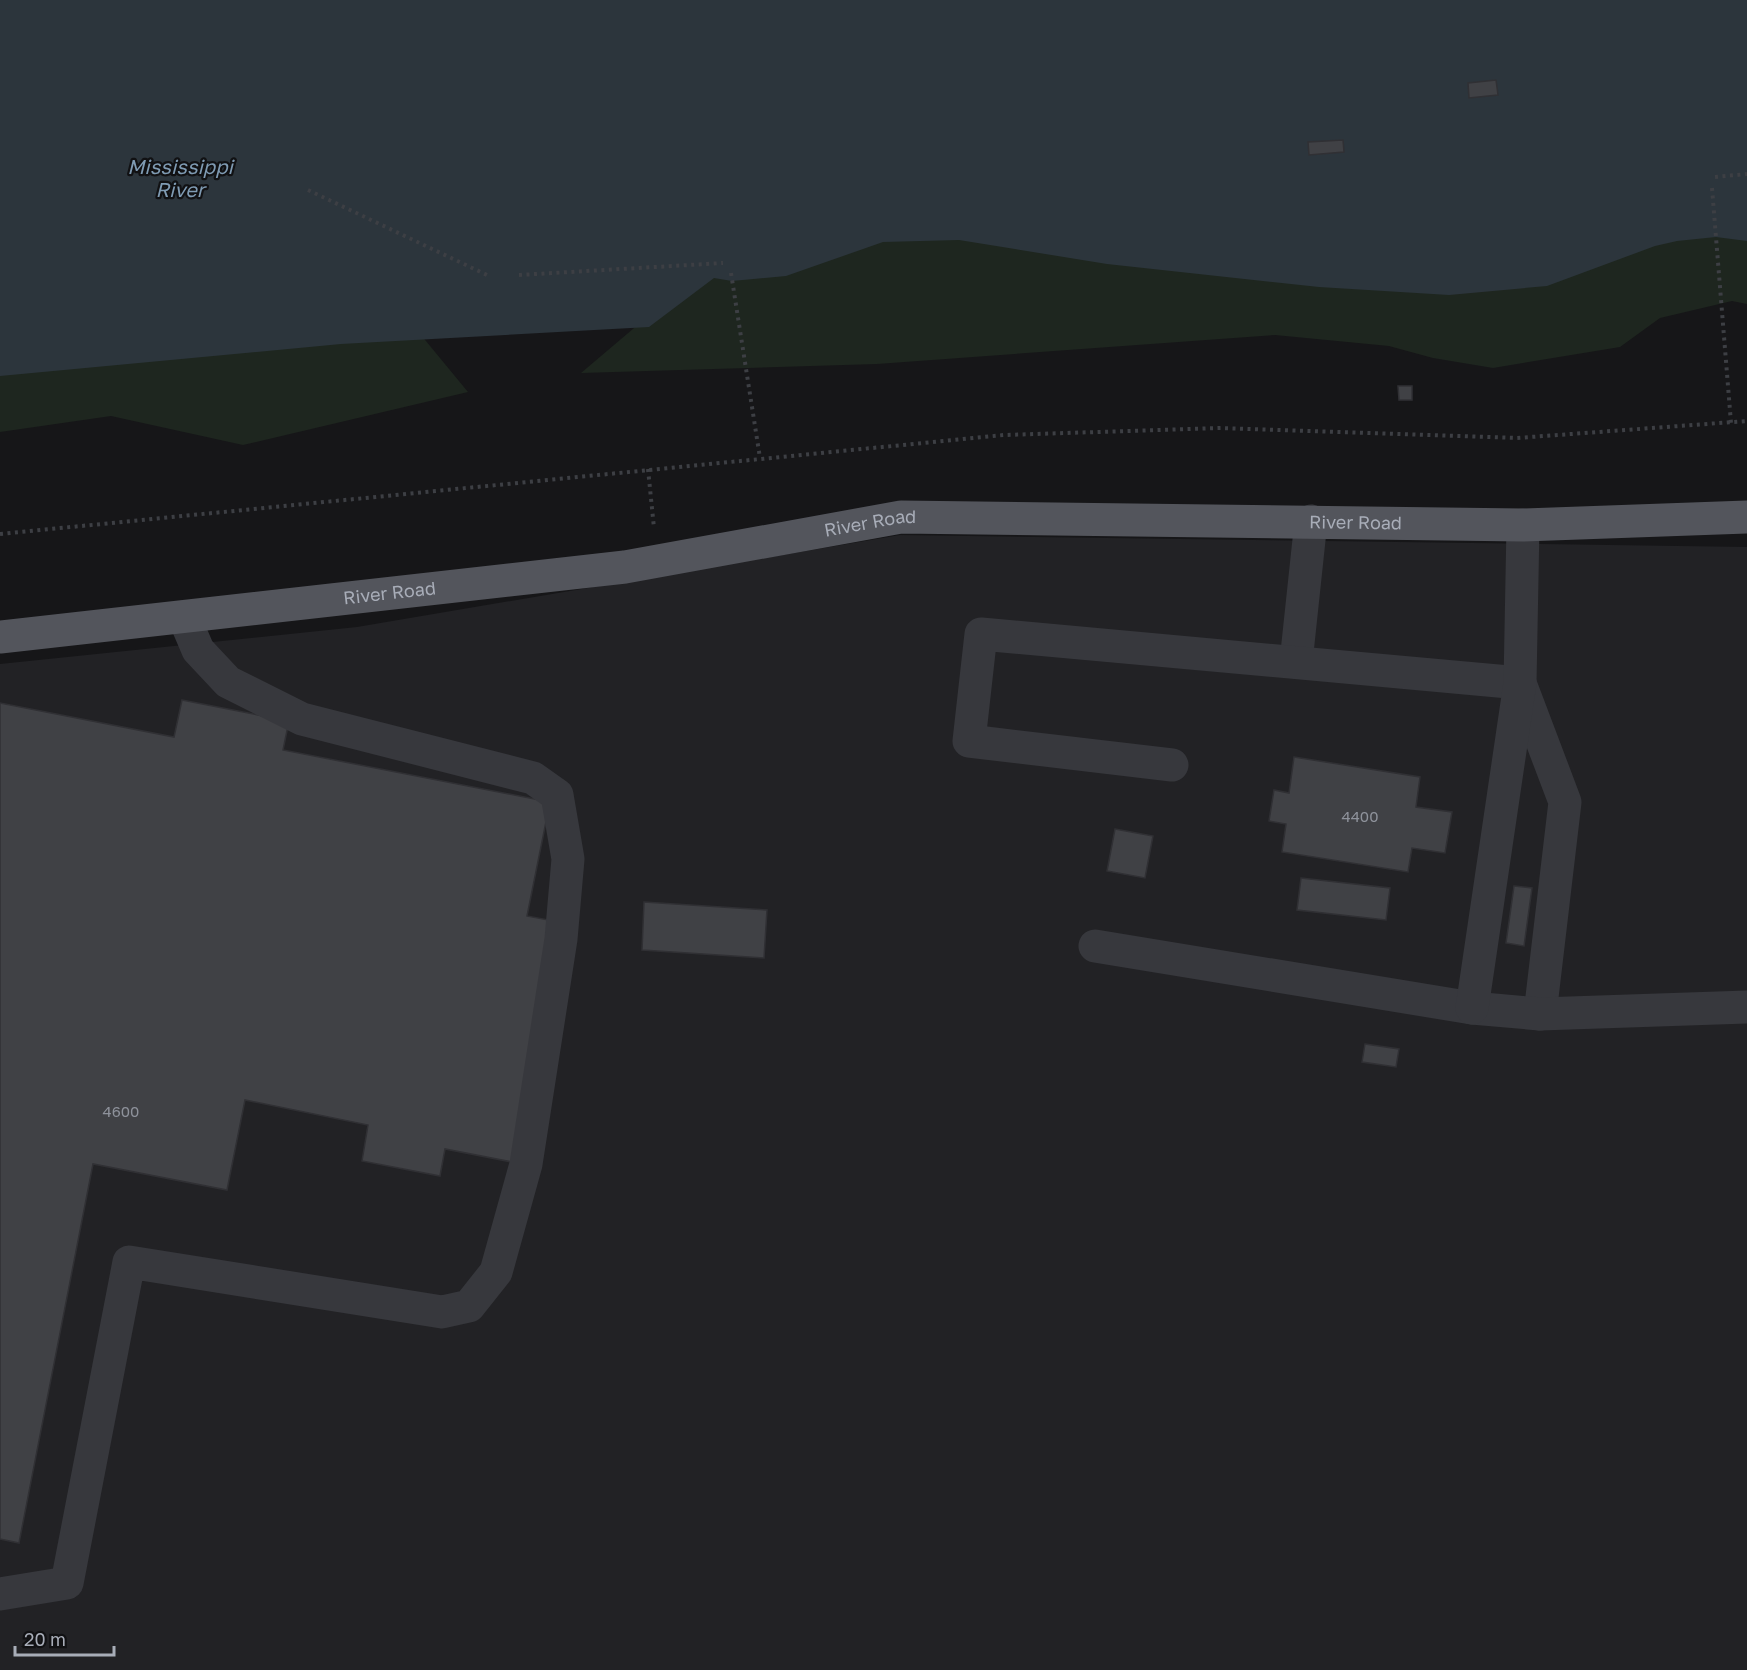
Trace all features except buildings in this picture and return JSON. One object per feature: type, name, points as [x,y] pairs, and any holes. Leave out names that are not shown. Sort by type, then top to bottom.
[{"type":"main road","name":"River Road","points":[[0,637],[657,561],[901,517],[1523,525],[1747,517]]},
{"type":"lane","points":[[1296,662],[1311,521]]},
{"type":"lane","points":[[1472,1008],[1521,682],[1523,525]]},
{"type":"lane","points":[[0,1594],[67,1583],[129,1263],[442,1312],[469,1306],[496,1272],[526,1164],[561,939],[568,860],[557,795],[533,778],[302,719],[228,682],[198,650],[184,617]]},
{"type":"lane","points":[[1172,765],[969,741],[981,634],[1521,682]]},
{"type":"lane","points":[[1521,682],[1565,802],[1540,1014]]},
{"type":"lane","points":[[1095,946],[1472,1008],[1540,1014],[1747,1007]]},
{"type":"path","points":[[1714,177],[1747,174]]},
{"type":"path","points":[[1712,188],[1731,423]]},
{"type":"path","points":[[308,190],[487,275]]},
{"type":"path","points":[[519,275],[723,263]]},
{"type":"path","points":[[731,273],[760,458]]},
{"type":"path","points":[[0,534],[1004,435],[1221,428],[1517,438],[1747,422]]},
{"type":"path","points":[[648,469],[657,561]]},
{"type":"shaded area","points":[[1747,201],[1747,304],[1732,301],[1660,318],[1620,347],[1493,368],[1433,358],[1389,346],[1275,335],[877,364],[581,373],[660,306],[757,245]]},
{"type":"shaded area","points":[[407,318],[468,392],[243,445],[111,416],[0,432],[0,340]]},
{"type":"shaded area","points":[[900,535],[1747,547],[1747,1670],[0,1670],[0,664],[357,627]]},
{"type":"water","name":"Mississippi River","points":[[0,0],[1747,0],[1747,241],[1716,237],[1677,241],[1655,246],[1547,286],[1449,295],[1319,287],[1107,264],[959,240],[883,242],[786,276],[732,281],[714,278],[649,327],[341,344],[0,376]]}]
